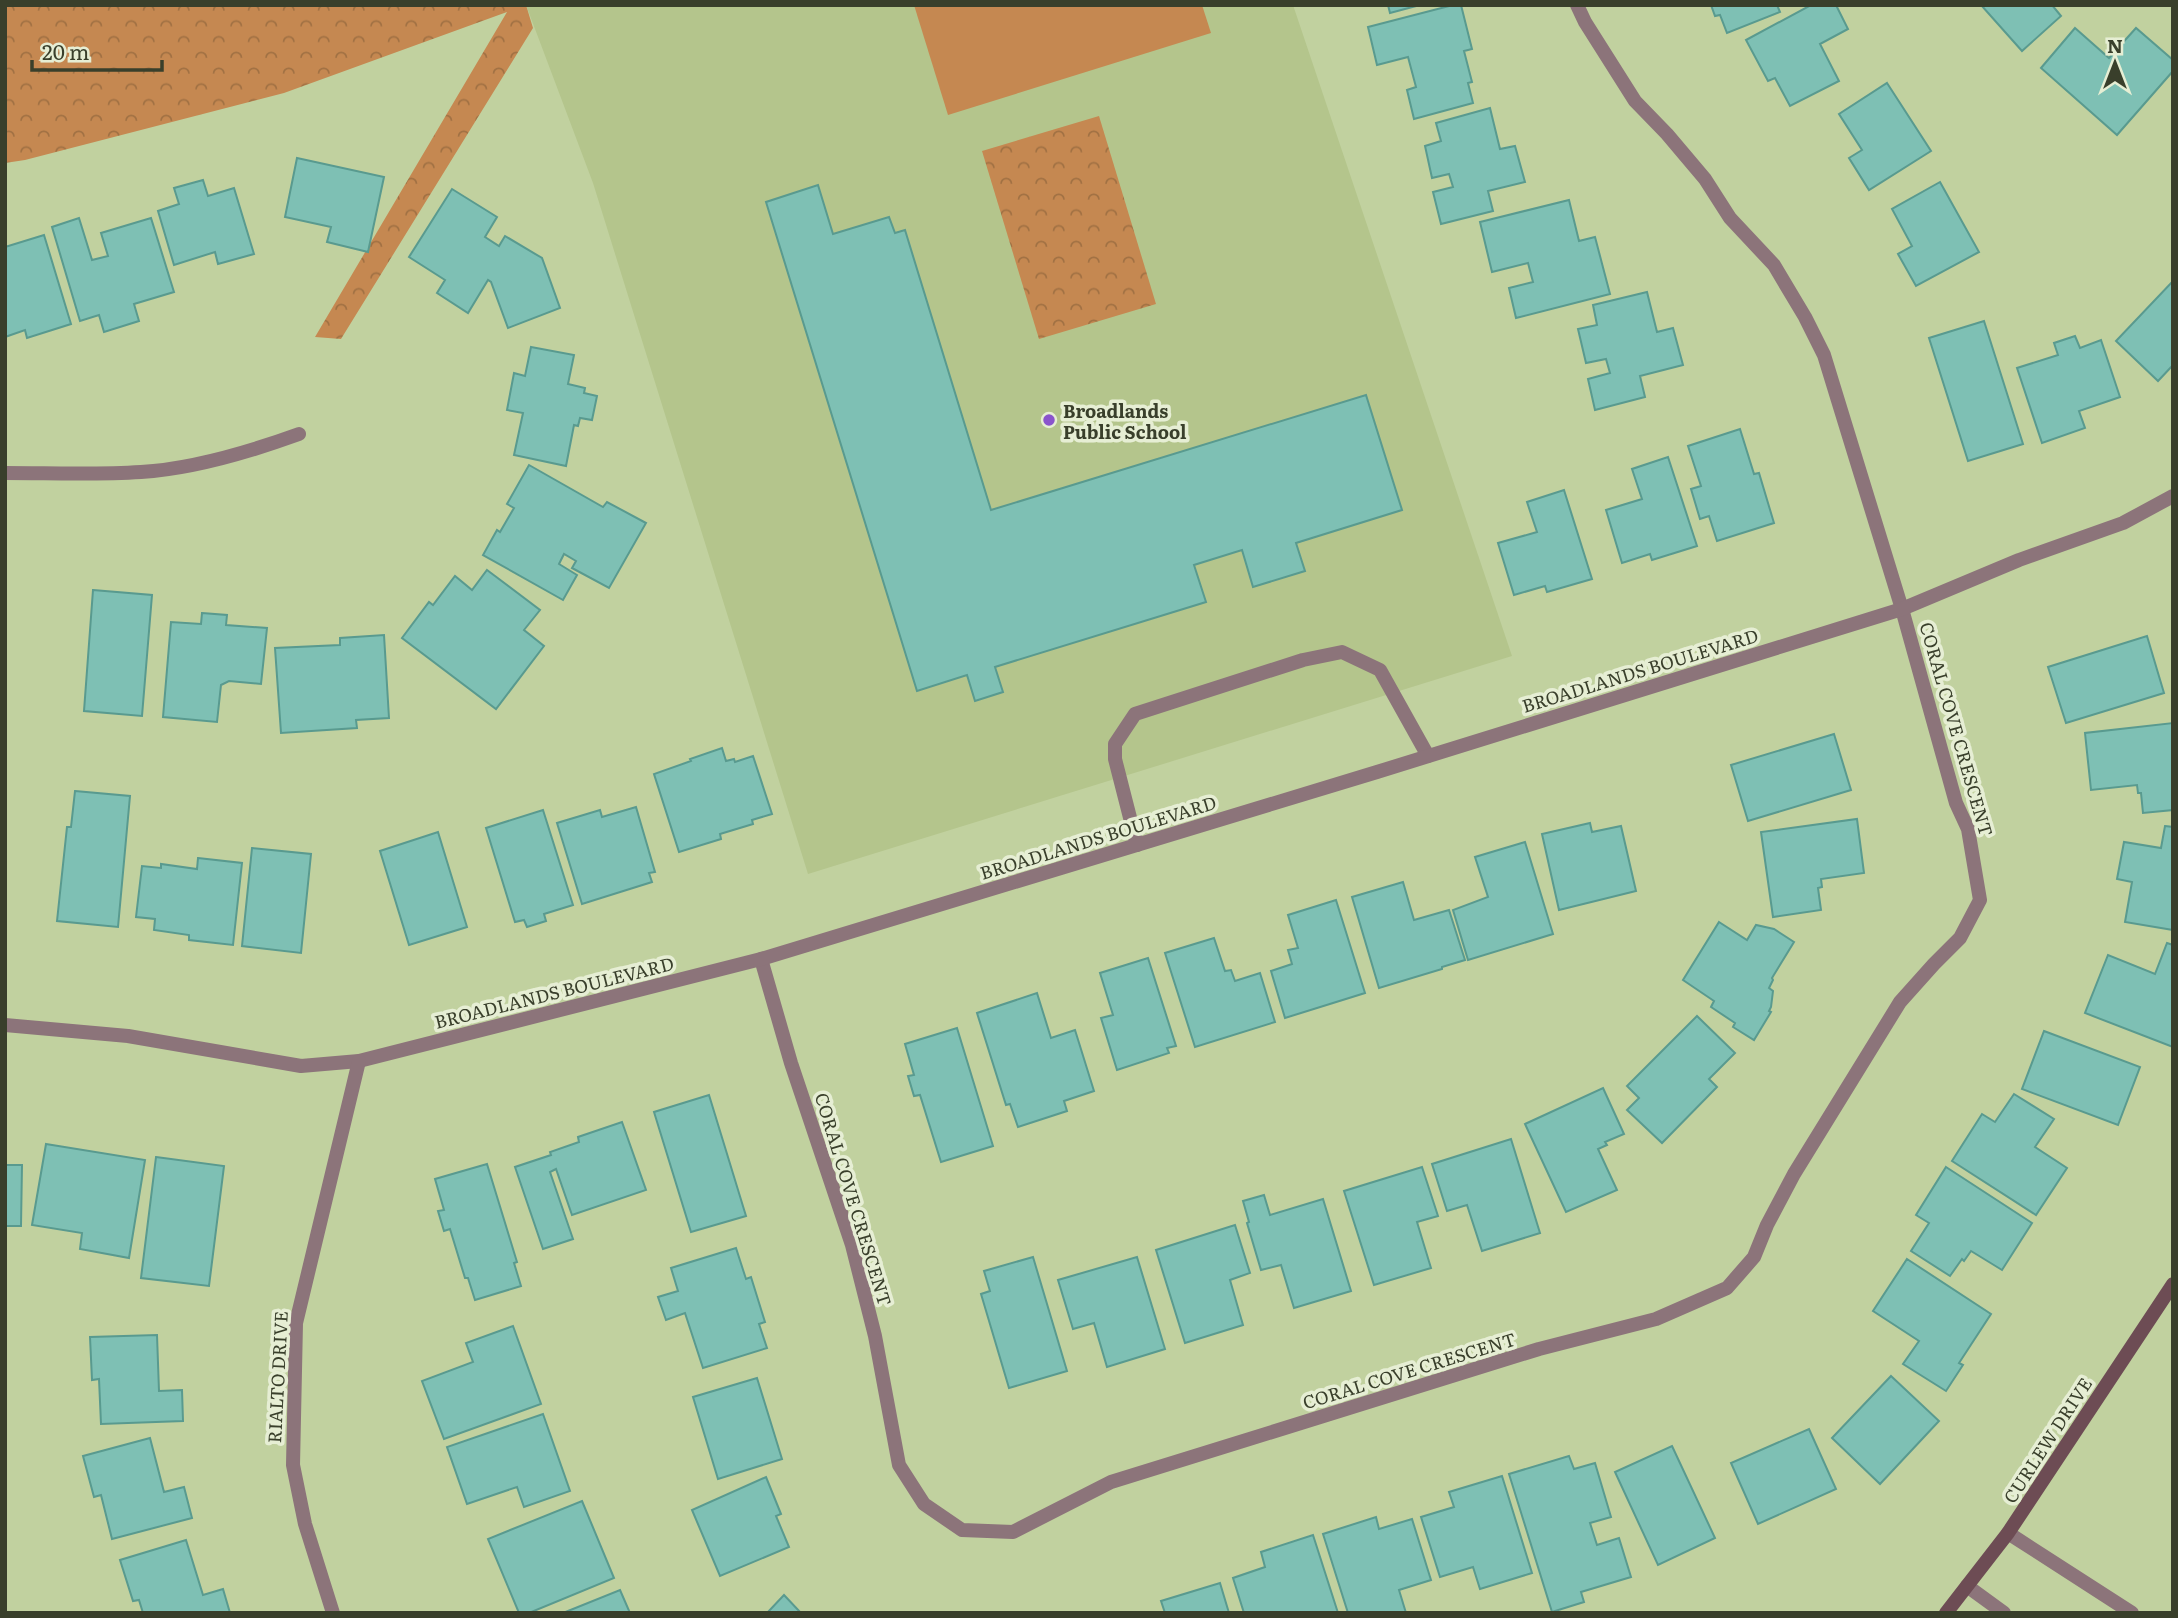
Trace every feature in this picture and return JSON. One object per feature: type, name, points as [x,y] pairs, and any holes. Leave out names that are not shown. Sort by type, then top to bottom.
[{"type":"street","name":"CORAL COVE CRESCENT","points":[[761,959],[791,1063],[852,1245],[876,1336],[899,1465],[924,1504],[962,1530],[1013,1532],[1111,1482],[1539,1349],[1656,1319],[1727,1288],[1754,1257],[1767,1225],[1794,1174],[1900,1002],[1960,938],[1980,900],[1968,829],[1956,803],[1902,609],[1824,355],[1774,265],[1730,218],[1705,179],[1635,101],[1577,5]]},
{"type":"street","points":[[5,473],[142,472],[203,463],[299,433]]},
{"type":"street","name":"BROADLANDS BOULEVARD","points":[[5,1025],[128,1036],[301,1066],[359,1061],[761,959],[1902,609],[2019,559],[2123,523],[2173,496]]},
{"type":"street","points":[[1136,845],[1115,758],[1115,744],[1135,714],[1303,660],[1342,652],[1380,670],[1428,756]]},
{"type":"street","name":"RIALTO DRIVE","points":[[333,1613],[304,1524],[293,1465],[296,1323],[359,1061]]},
{"type":"street","name":"CURLEW DRIVE","points":[[1946,1613],[2008,1533],[2173,1284]]},
{"type":"street","points":[[2008,1533],[2132,1613]]},
{"type":"street","points":[[1968,1586],[2004,1613]]},
{"type":"shaded area","name":"Broadlands Public School","points":[[526,5],[1293,5],[1512,656],[808,874],[593,183]]},
{"type":"green space","points":[[5,5],[526,5],[533,28],[341,339],[315,337],[507,12],[284,93],[5,163]]},
{"type":"green space","points":[[914,5],[1202,5],[1211,33],[948,115]]},
{"type":"green space","points":[[1099,116],[1156,304],[1039,339],[982,151]]},
{"type":"building","points":[[1388,5],[1420,5],[1390,13]]},
{"type":"building","points":[[1461,5],[1472,49],[1464,51],[1472,82],[1468,83],[1473,103],[1414,119],[1407,90],[1416,87],[1408,57],[1377,65],[1368,27]]},
{"type":"building","points":[[1711,5],[1777,5],[1780,12],[1727,33],[1720,15],[1715,16]]},
{"type":"building","points":[[1811,5],[1836,5],[1848,29],[1820,44],[1839,81],[1790,106],[1775,78],[1768,81],[1746,40]]},
{"type":"building","points":[[1981,5],[2052,5],[2061,16],[2022,51]]},
{"type":"building","points":[[2075,28],[2109,58],[2136,28],[2173,60],[2173,71],[2117,135],[2041,68]]},
{"type":"building","points":[[1887,83],[1931,151],[1869,190],[1849,158],[1862,150],[1839,114]]},
{"type":"building","points":[[1490,108],[1500,149],[1515,146],[1525,182],[1488,191],[1493,211],[1441,224],[1433,192],[1453,187],[1449,174],[1432,178],[1425,146],[1441,141],[1436,123]]},
{"type":"building","points":[[297,158],[384,177],[368,252],[327,242],[331,227],[285,217]]},
{"type":"building","points":[[203,180],[208,196],[234,188],[254,254],[218,264],[215,252],[174,265],[158,211],[179,204],[174,188]]},
{"type":"building","points":[[1940,182],[1979,252],[1916,286],[1898,254],[1912,246],[1892,209]]},
{"type":"building","points":[[818,185],[833,234],[889,217],[895,233],[905,230],[991,510],[1366,395],[1402,510],[1296,543],[1305,571],[1253,587],[1242,550],[1194,565],[1206,602],[995,667],[1003,692],[975,701],[967,675],[917,691],[766,202]]},
{"type":"building","points":[[452,189],[497,217],[485,237],[499,246],[505,236],[542,258],[560,308],[508,328],[488,280],[468,313],[437,293],[445,280],[409,257]]},
{"type":"building","points":[[1569,200],[1579,241],[1595,237],[1610,294],[1516,318],[1509,288],[1533,282],[1528,263],[1492,272],[1480,222]]},
{"type":"building","points":[[79,218],[92,260],[108,256],[101,233],[151,218],[174,292],[134,304],[139,321],[104,332],[99,315],[80,321],[52,227]]},
{"type":"building","points":[[44,235],[71,324],[27,338],[25,330],[5,337],[5,247]]},
{"type":"building","points":[[2173,281],[2173,365],[2158,381],[2116,341]]},
{"type":"building","points":[[1647,292],[1657,332],[1673,328],[1683,365],[1640,376],[1645,397],[1595,410],[1588,379],[1610,373],[1606,359],[1586,363],[1578,329],[1597,325],[1593,305]]},
{"type":"building","points":[[1984,321],[2023,444],[1968,461],[1929,338]]},
{"type":"building","points":[[2075,336],[2080,348],[2101,340],[2120,397],[2079,411],[2085,428],[2042,443],[2017,368],[2058,355],[2054,343]]},
{"type":"building","points":[[531,347],[574,355],[568,384],[585,388],[584,393],[597,396],[592,420],[580,418],[578,426],[574,425],[566,466],[514,455],[523,413],[507,410],[514,373],[525,376]]},
{"type":"building","points":[[1740,429],[1754,474],[1759,473],[1774,523],[1717,541],[1709,516],[1700,519],[1691,489],[1701,486],[1688,446]]},
{"type":"building","points":[[1668,457],[1697,546],[1652,560],[1650,554],[1622,563],[1606,510],[1642,499],[1632,469]]},
{"type":"building","points":[[529,465],[603,507],[607,502],[646,523],[609,588],[572,568],[576,561],[564,554],[559,564],[577,575],[563,600],[483,555],[514,508],[507,504]]},
{"type":"building","points":[[1564,490],[1592,579],[1547,592],[1545,586],[1514,595],[1498,543],[1537,532],[1527,502]]},
{"type":"building","points":[[487,570],[540,610],[524,630],[544,646],[496,709],[402,638],[429,602],[433,605],[455,576],[472,590]]},
{"type":"building","points":[[93,590],[152,595],[142,716],[84,711]]},
{"type":"building","points":[[202,613],[227,615],[226,625],[267,628],[261,684],[229,681],[221,685],[217,722],[163,717],[171,622],[201,624]]},
{"type":"building","points":[[384,635],[389,718],[356,720],[357,728],[281,733],[275,648],[340,645],[340,638]]},
{"type":"building","points":[[2147,636],[2164,693],[2066,723],[2048,667]]},
{"type":"building","points":[[2173,723],[2173,810],[2143,813],[2141,793],[2138,793],[2137,785],[2091,790],[2085,733]]},
{"type":"building","points":[[1834,734],[1851,790],[1748,821],[1731,765]]},
{"type":"building","points":[[722,748],[726,761],[734,759],[735,762],[753,756],[772,814],[752,820],[753,824],[720,834],[721,839],[679,852],[654,774]]},
{"type":"building","points":[[75,791],[130,796],[118,927],[57,921],[67,827],[71,827]]},
{"type":"building","points":[[636,807],[655,872],[649,873],[652,882],[582,904],[557,823],[600,810],[602,817]]},
{"type":"building","points":[[543,810],[573,905],[544,914],[546,921],[527,927],[524,920],[515,922],[486,828]]},
{"type":"building","points":[[1857,819],[1864,873],[1821,879],[1822,887],[1818,888],[1821,910],[1773,917],[1761,832]]},
{"type":"building","points":[[1590,823],[1592,832],[1621,826],[1636,891],[1559,910],[1542,834]]},
{"type":"building","points":[[2165,826],[2173,827],[2173,930],[2125,922],[2132,882],[2117,879],[2124,842],[2161,848]]},
{"type":"building","points":[[438,832],[467,927],[409,945],[380,851]]},
{"type":"building","points":[[1525,842],[1553,934],[1468,960],[1453,910],[1488,897],[1475,857]]},
{"type":"building","points":[[252,848],[311,854],[301,953],[242,946]]},
{"type":"building","points":[[198,858],[242,863],[233,945],[189,940],[189,935],[154,930],[155,919],[136,917],[142,866],[161,868],[161,864],[197,869]]},
{"type":"building","points":[[1403,882],[1414,920],[1449,910],[1465,960],[1379,988],[1352,897]]},
{"type":"building","points":[[1336,900],[1365,993],[1285,1018],[1271,971],[1292,964],[1288,950],[1298,948],[1288,915]]},
{"type":"building","points":[[1719,922],[1747,940],[1756,925],[1774,929],[1794,942],[1772,978],[1769,988],[1773,991],[1771,1012],[1754,1040],[1733,1027],[1735,1023],[1711,1007],[1714,1001],[1683,980]]},
{"type":"building","points":[[1214,938],[1225,971],[1231,970],[1235,981],[1260,973],[1275,1022],[1195,1047],[1165,953]]},
{"type":"building","points":[[2167,943],[2173,945],[2173,1047],[2085,1013],[2108,955],[2155,974]]},
{"type":"building","points":[[1148,958],[1176,1046],[1167,1048],[1169,1053],[1117,1070],[1101,1018],[1113,1015],[1100,973]]},
{"type":"building","points":[[1037,993],[1051,1038],[1075,1030],[1094,1091],[1064,1101],[1067,1111],[1018,1127],[1010,1104],[1006,1105],[977,1013]]},
{"type":"building","points":[[1697,1016],[1735,1053],[1709,1079],[1717,1087],[1662,1143],[1627,1110],[1639,1098],[1627,1086]]},
{"type":"building","points":[[957,1028],[993,1146],[941,1162],[920,1095],[914,1096],[908,1076],[914,1075],[905,1044]]},
{"type":"building","points":[[2044,1031],[2140,1067],[2118,1125],[2022,1089]]},
{"type":"building","points":[[1603,1088],[1624,1134],[1605,1142],[1607,1145],[1598,1149],[1617,1190],[1566,1212],[1525,1124]]},
{"type":"building","points":[[2014,1094],[2054,1119],[2035,1147],[2067,1168],[2036,1215],[1952,1161],[1982,1114],[1995,1122]]},
{"type":"building","points":[[709,1095],[746,1216],[691,1232],[654,1112]]},
{"type":"building","points":[[622,1122],[646,1190],[572,1215],[556,1169],[550,1172],[573,1239],[543,1249],[515,1167],[579,1142],[578,1137]]},
{"type":"building","points":[[1511,1139],[1540,1233],[1482,1251],[1467,1205],[1447,1211],[1432,1164]]},
{"type":"building","points":[[46,1144],[145,1160],[129,1258],[80,1249],[82,1233],[32,1225]]},
{"type":"building","points":[[156,1157],[224,1166],[209,1286],[141,1278]]},
{"type":"building","points":[[487,1164],[517,1262],[514,1263],[521,1286],[475,1300],[468,1278],[465,1278],[450,1229],[444,1231],[438,1211],[444,1210],[435,1179]]},
{"type":"building","points":[[5,1165],[22,1165],[21,1226],[5,1226]]},
{"type":"building","points":[[1422,1167],[1438,1216],[1417,1222],[1431,1268],[1374,1285],[1344,1191]]},
{"type":"building","points":[[1946,1167],[2032,1223],[2002,1270],[1971,1251],[1950,1276],[1911,1251],[1929,1223],[1916,1215]]},
{"type":"building","points":[[1264,1195],[1270,1215],[1323,1199],[1351,1291],[1294,1308],[1281,1265],[1261,1270],[1247,1223],[1249,1222],[1243,1201]]},
{"type":"building","points":[[1235,1225],[1250,1273],[1230,1280],[1243,1325],[1185,1343],[1156,1250]]},
{"type":"building","points":[[736,1248],[746,1279],[751,1277],[765,1322],[759,1324],[767,1348],[703,1368],[685,1313],[666,1320],[658,1297],[678,1291],[671,1268]]},
{"type":"building","points":[[1033,1257],[1067,1371],[1009,1388],[981,1294],[990,1291],[984,1271]]},
{"type":"building","points":[[1137,1257],[1165,1349],[1107,1367],[1094,1323],[1073,1329],[1058,1280]]},
{"type":"building","points":[[1907,1259],[1991,1314],[1959,1363],[1963,1365],[1946,1391],[1903,1364],[1919,1341],[1873,1311]]},
{"type":"building","points":[[513,1326],[541,1404],[444,1439],[422,1381],[473,1362],[466,1343]]},
{"type":"building","points":[[157,1335],[159,1391],[182,1390],[183,1421],[101,1424],[99,1379],[92,1380],[90,1337]]},
{"type":"building","points":[[1891,1376],[1939,1421],[1880,1484],[1832,1438]]},
{"type":"building","points":[[757,1378],[782,1459],[718,1479],[693,1397]]},
{"type":"building","points":[[543,1414],[570,1491],[524,1507],[517,1487],[467,1504],[447,1447]]},
{"type":"building","points":[[1809,1429],[1836,1489],[1758,1524],[1731,1463]]},
{"type":"building","points":[[150,1438],[164,1492],[184,1487],[192,1518],[112,1539],[101,1495],[94,1497],[83,1456]]},
{"type":"building","points":[[1672,1446],[1715,1538],[1658,1565],[1615,1472]]},
{"type":"building","points":[[1569,1456],[1574,1469],[1595,1463],[1611,1517],[1590,1523],[1597,1545],[1619,1538],[1631,1577],[1581,1592],[1584,1602],[1552,1612],[1509,1474]]},
{"type":"building","points":[[1502,1476],[1532,1573],[1480,1589],[1473,1567],[1440,1577],[1421,1517],[1454,1507],[1449,1492]]},
{"type":"building","points":[[766,1477],[781,1514],[776,1516],[789,1547],[720,1576],[692,1510]]},
{"type":"building","points":[[582,1501],[614,1578],[529,1613],[519,1613],[488,1539]]},
{"type":"building","points":[[1376,1517],[1379,1529],[1412,1519],[1431,1580],[1399,1590],[1406,1613],[1348,1613],[1323,1534]]},
{"type":"building","points":[[1313,1535],[1338,1613],[1244,1613],[1233,1578],[1265,1567],[1261,1552]]},
{"type":"building","points":[[186,1540],[203,1595],[223,1589],[230,1613],[143,1613],[139,1600],[133,1601],[120,1560]]},
{"type":"building","points":[[1220,1583],[1229,1613],[1165,1613],[1161,1601]]},
{"type":"building","points":[[620,1590],[630,1613],[563,1613]]},
{"type":"building","points":[[784,1595],[801,1613],[767,1613]]},
{"type":"place","name":"Broadlands Public School","points":[[1049,420]]}]
